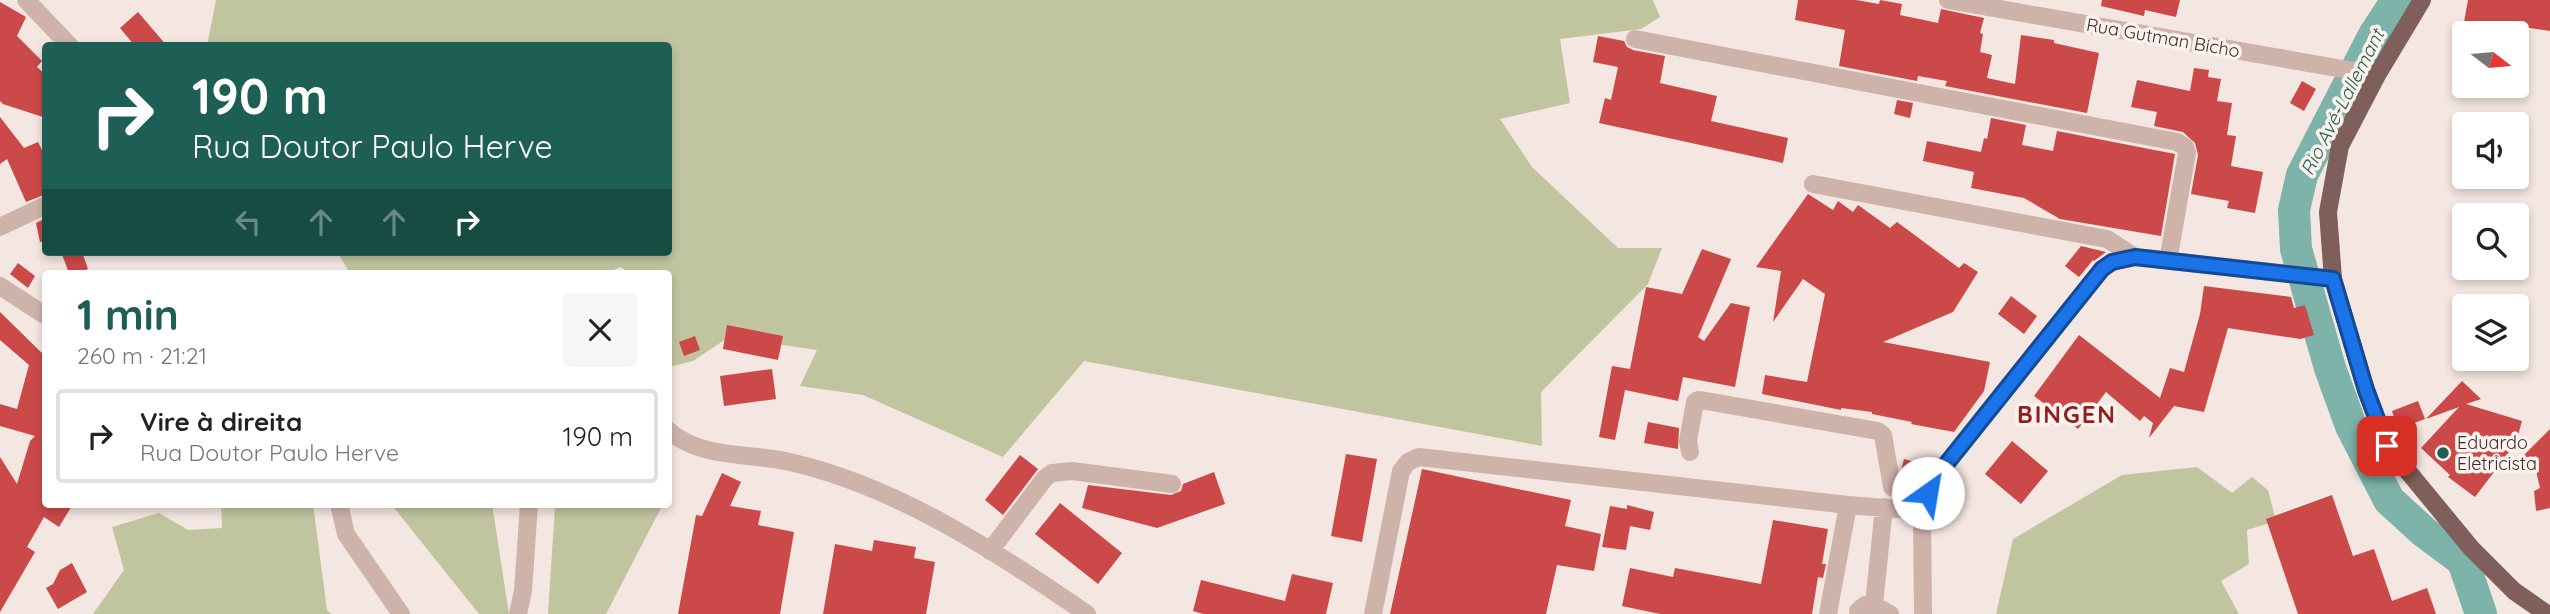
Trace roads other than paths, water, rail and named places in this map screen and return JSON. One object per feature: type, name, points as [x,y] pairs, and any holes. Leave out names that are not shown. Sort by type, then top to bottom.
[{"type":"main road","points":[[2422,0],[2373,74],[2340,146],[2328,212],[2333,279],[2366,390],[2387,446],[2472,548],[2514,591],[2547,614]]},
{"type":"main road","points":[[2514,591],[2524,614]]},
{"type":"street","points":[[26,0],[66,42]]},
{"type":"street","name":"Rua Gutman Bicho","points":[[1948,0],[2373,74]]},
{"type":"street","points":[[1635,39],[2177,142],[2185,147],[2187,153],[2168,261]]},
{"type":"street","points":[[1813,184],[2107,239],[2135,257]]},
{"type":"street","points":[[0,227],[42,207]]},
{"type":"street","points":[[1923,614],[1922,511],[1928,493],[1947,463],[2102,269],[2112,262],[2135,257],[2333,279]]},
{"type":"street","points":[[0,286],[42,313]]},
{"type":"street","points":[[1690,452],[1688,441],[1695,402],[1698,400],[1719,403],[1880,432],[1884,436],[1892,487],[1928,493]]},
{"type":"street","points":[[672,434],[678,440],[714,451],[789,461],[852,480],[905,504],[990,551],[1087,614]]},
{"type":"street","points":[[1373,614],[1401,471],[1408,462],[1419,457],[1922,511]]},
{"type":"street","points":[[990,551],[1052,472],[1072,471],[1172,484]]},
{"type":"street","points":[[1828,614],[1848,505]]},
{"type":"street","points":[[1884,507],[1866,608],[1890,614]]},
{"type":"street","points":[[340,508],[346,534],[401,614]]},
{"type":"street","points":[[518,614],[523,591],[529,508]]},
{"type":"waterway","name":"Rio Avé‐Lallemant","points":[[2397,0],[2374,35],[2302,175],[2294,210],[2296,249],[2330,368],[2351,426],[2389,500],[2424,532],[2463,561],[2481,614]]},
{"type":"place","name":"Eduardo Eletricista","points":[[2443,453]]},
{"type":"district","name":"BINGEN","points":[[2067,415]]}]
